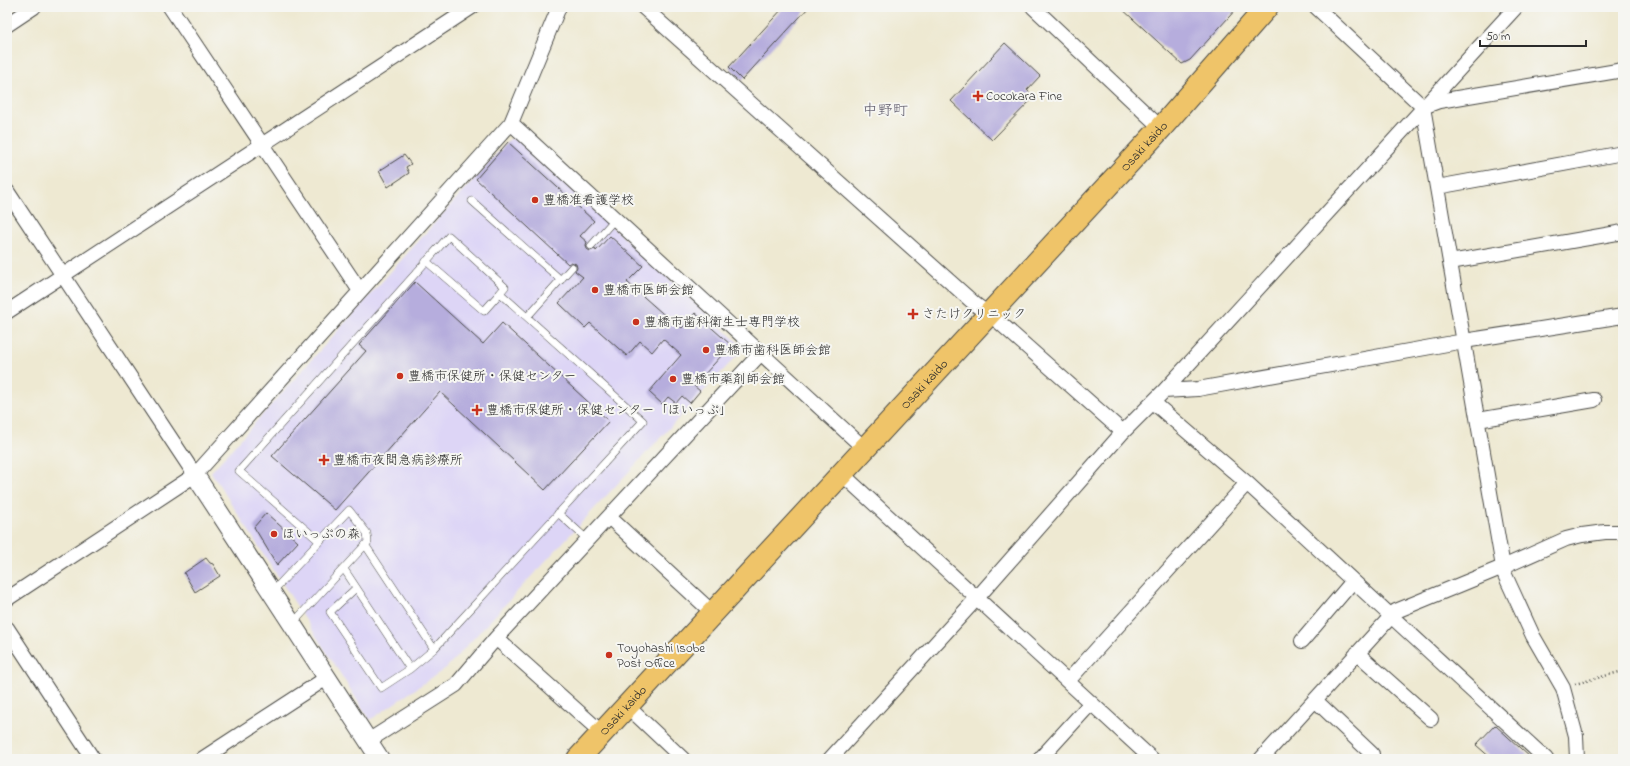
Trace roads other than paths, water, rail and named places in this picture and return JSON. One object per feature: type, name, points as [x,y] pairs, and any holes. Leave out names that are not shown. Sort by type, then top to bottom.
[{"type":"main road","name":"Osaki kaido","points":[[578,759],[1161,128],[1267,7]]},
{"type":"street","points":[[7,24],[34,7]]},
{"type":"street","points":[[170,7],[360,291]]},
{"type":"street","points":[[7,312],[472,7]]},
{"type":"street","points":[[7,599],[195,475],[511,123],[559,7]]},
{"type":"street","points":[[642,7],[964,294],[1124,432]]},
{"type":"street","points":[[1033,7],[1161,128]]},
{"type":"street","points":[[1316,7],[1423,107],[1505,575],[1533,636],[1563,688],[1576,736],[1577,759]]},
{"type":"street","points":[[830,759],[977,598],[1124,432],[1154,403],[1516,7]]},
{"type":"street","points":[[1423,107],[1439,101],[1623,70]]},
{"type":"street","points":[[511,123],[865,449]]},
{"type":"street","points":[[1437,186],[1623,153]]},
{"type":"street","points":[[7,191],[328,677],[380,759]]},
{"type":"street","points":[[1450,262],[1623,232]]},
{"type":"street","points":[[1164,391],[1198,389],[1464,341],[1623,316]]},
{"type":"street","points":[[368,741],[456,684],[496,638],[761,353]]},
{"type":"street","points":[[1478,420],[1594,400]]},
{"type":"street","points":[[1154,403],[1247,483],[1546,759]]},
{"type":"street","points":[[842,474],[1152,759]]},
{"type":"street","points":[[1068,682],[1247,483]]},
{"type":"street","points":[[609,517],[713,613]]},
{"type":"street","points":[[1262,759],[1396,611],[1577,536],[1605,532],[1623,532]]},
{"type":"street","points":[[1302,641],[1353,581]]},
{"type":"street","points":[[7,628],[93,759]]},
{"type":"street","points":[[496,638],[602,733]]},
{"type":"street","points":[[1357,653],[1432,719]]},
{"type":"street","points":[[202,759],[328,677]]},
{"type":"street","points":[[1315,700],[1372,754]]},
{"type":"street","points":[[1040,759],[1091,703]]},
{"type":"street","points":[[627,706],[683,759]]},
{"type":"lane","points":[[472,201],[560,280]]},
{"type":"lane","points":[[591,246],[615,219]]},
{"type":"lane","points":[[319,541],[239,471],[426,261],[449,236],[505,287],[484,312],[426,261]]},
{"type":"lane","points":[[527,317],[572,267]]},
{"type":"lane","points":[[356,588],[330,612],[381,688],[410,669],[434,649],[643,421],[500,293]]},
{"type":"lane","points":[[272,592],[349,510],[369,537],[366,546],[293,624]]},
{"type":"lane","points":[[558,513],[588,540]]},
{"type":"lane","points":[[366,546],[434,649]]},
{"type":"lane","points":[[344,569],[410,669]]},
{"type":"place","name":"Cocokara Fine","points":[[978,96]]},
{"type":"place","name":"豊橋准看護学校","points":[[535,200]]},
{"type":"place","name":"豊橋市医師会館","points":[[595,290]]},
{"type":"place","name":"さたけクリニック","points":[[913,314]]},
{"type":"place","name":"豊橋市歯科衛生士専門学校","points":[[636,322]]},
{"type":"place","name":"豊橋市歯科医師会館","points":[[706,350]]},
{"type":"place","name":"豊橋市保健所・保健センター","points":[[400,376]]},
{"type":"place","name":"豊橋市薬剤師会館","points":[[673,379]]},
{"type":"place","name":"豊橋市保健所・保健センター「ほいっぷ」","points":[[477,410]]},
{"type":"place","name":"豊橋市夜間急病診療所","points":[[324,460]]},
{"type":"place","name":"ほいっぷの森","points":[[274,534]]},
{"type":"place","name":"Toyohashi Isobe Post Office","points":[[609,655]]},
{"type":"district","name":"中野町","points":[[885,111]]}]
